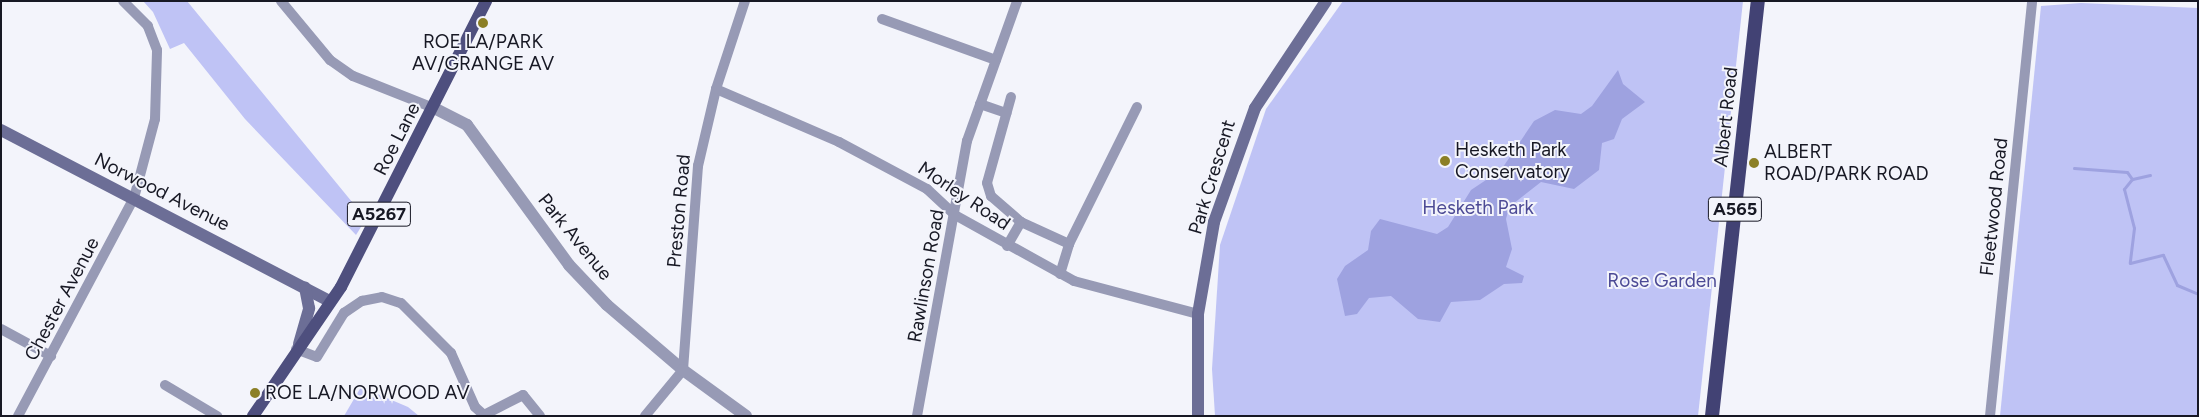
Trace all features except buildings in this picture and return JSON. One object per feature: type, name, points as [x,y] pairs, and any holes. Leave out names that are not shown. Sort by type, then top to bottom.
[{"type":"highway","name":"Albert Road","points":[[1712,416],[1758,1]]},
{"type":"main road","name":"Roe Lane","points":[[253,416],[298,346],[330,302],[434,108],[486,1]]},
{"type":"main road","name":"Park Crescent","points":[[1198,416],[1198,314],[1214,222],[1243,132],[1283,61],[1326,1]]},
{"type":"main road","name":"Norwood Avenue","points":[[1,130],[305,287],[330,302]]},
{"type":"main road","points":[[298,346],[309,308],[305,287]]},
{"type":"street","name":"Chester Avenue","points":[[18,416],[52,356],[134,198],[155,119],[160,72],[148,26],[123,1]]},
{"type":"street","points":[[281,1],[330,60],[353,76],[434,108]]},
{"type":"street","name":"Preston Road","points":[[683,370],[698,166],[716,89],[745,1]]},
{"type":"street","name":"Rawlinson Road","points":[[917,416],[967,141],[1017,1]]},
{"type":"street","name":"Fleetwood Road","points":[[1990,416],[2032,1]]},
{"type":"street","points":[[882,20],[996,60]]},
{"type":"street","name":"Morley Road","points":[[716,89],[839,142],[928,189],[955,214],[1007,246],[1060,274],[1198,314]]},
{"type":"street","points":[[1011,97],[987,184],[996,202],[1021,222],[1069,244]]},
{"type":"street","points":[[980,104],[1006,113]]},
{"type":"street","points":[[1060,274],[1069,244],[1137,107]]},
{"type":"street","name":"Park Avenue","points":[[434,108],[467,126],[569,265],[607,305],[683,370],[746,416]]},
{"type":"street","points":[[1007,246],[1021,222]]},
{"type":"street","points":[[298,346],[318,357],[344,313],[362,301],[382,297],[401,303],[450,353],[475,407],[484,415],[523,395],[540,416]]},
{"type":"street","points":[[1,329],[52,356]]},
{"type":"street","points":[[645,416],[683,370]]},
{"type":"street","points":[[165,385],[217,416]]},
{"type":"green space","points":[[143,1],[187,1],[366,219],[356,235],[245,119],[184,43],[170,49],[153,12]]},
{"type":"green space","name":"Hesketh Park","points":[[1343,1],[1743,1],[1698,416],[1215,416],[1212,369],[1220,245],[1266,109]]},
{"type":"green space","points":[[2081,3],[2198,8],[2198,416],[2000,416],[2041,6]]},
{"type":"green space","points":[[361,387],[408,407],[419,416],[344,416]]},
{"type":"shaded area","points":[[1618,70],[1623,84],[1645,102],[1622,119],[1614,139],[1602,143],[1599,170],[1574,189],[1541,182],[1509,207],[1506,219],[1512,249],[1506,267],[1524,276],[1522,283],[1504,284],[1480,300],[1451,302],[1440,322],[1418,319],[1391,296],[1369,298],[1357,314],[1345,316],[1337,279],[1345,266],[1368,250],[1371,231],[1380,219],[1437,234],[1448,227],[1471,190],[1501,170],[1534,121],[1555,110],[1581,114],[1592,106]]},
{"type":"waterway","points":[[2074,168],[2127,172],[2132,179]]},
{"type":"waterway","points":[[2150,175],[2132,179],[2124,189],[2134,228],[2130,263],[2163,255],[2177,285],[2198,294]]},
{"type":"place","name":"ROE LA/PARK AV/GRANGE AV","points":[[483,23]]},
{"type":"place","name":"Hesketh Park Conservatory","points":[[1445,161]]},
{"type":"place","name":"ALBERT ROAD/PARK ROAD","points":[[1754,163]]},
{"type":"place","name":"ROE LA/NORWOOD AV","points":[[255,393]]},
{"type":"park label","name":"Rose Garden","points":[[1662,281]]}]
